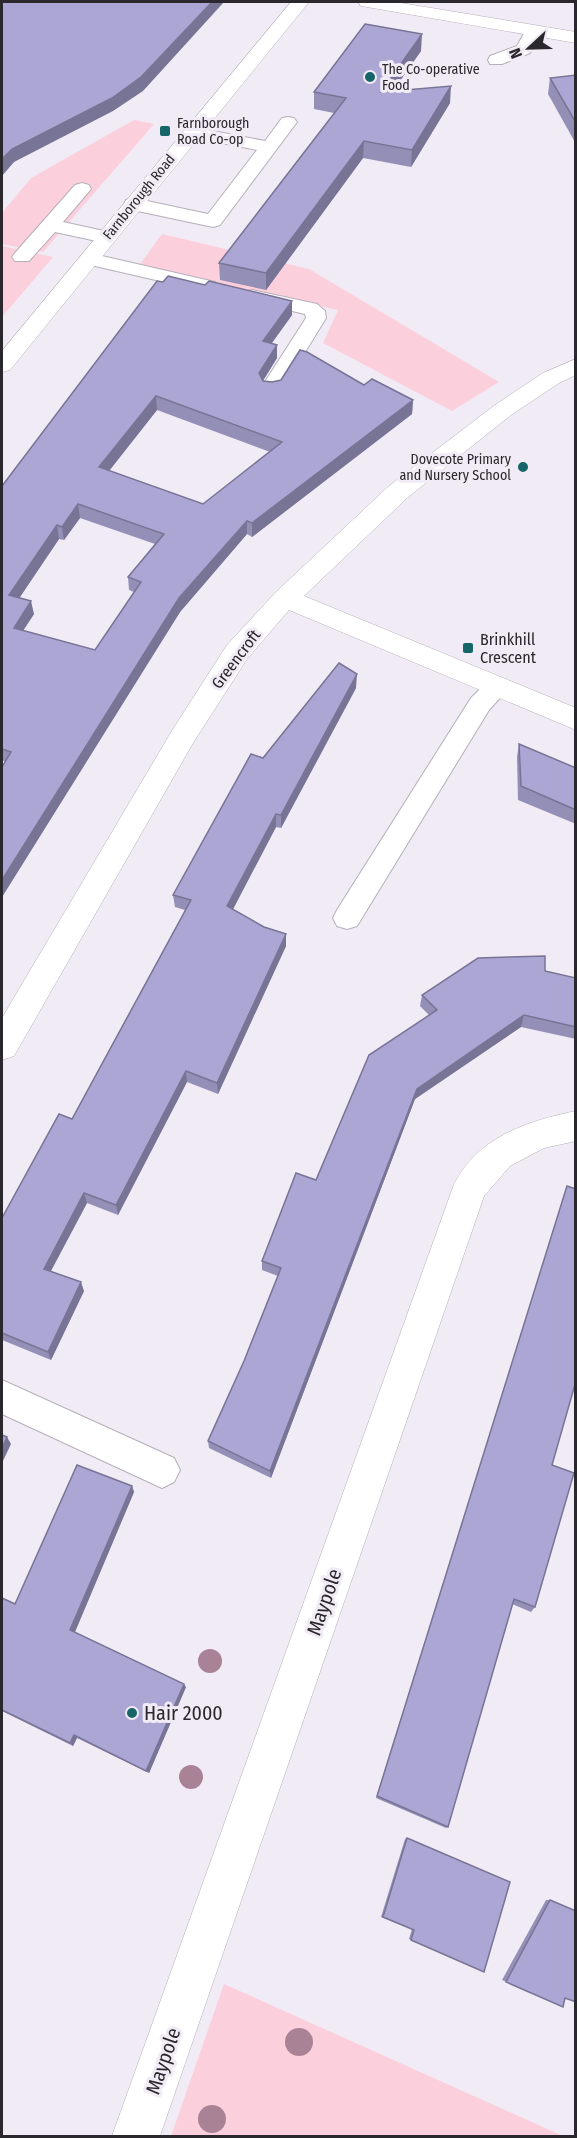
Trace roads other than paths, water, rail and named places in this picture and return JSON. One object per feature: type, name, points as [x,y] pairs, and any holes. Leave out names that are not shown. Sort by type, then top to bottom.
[{"type":"street","name":"Farnborough Road","points":[[2,365],[300,2]]},
{"type":"street","points":[[367,2],[499,17],[533,31],[576,38]]},
{"type":"street","name":"Greencroft","points":[[2,1046],[183,736],[237,652],[285,598],[398,492],[503,410],[551,378],[576,366]]},
{"type":"street","points":[[285,598],[576,720]]},
{"type":"street","name":"Maypole","points":[[136,2136],[470,1187],[498,1155],[538,1134],[576,1126]]},
{"type":"lane","points":[[496,60],[524,49],[533,31]]},
{"type":"lane","points":[[133,204],[213,221],[288,122]]},
{"type":"lane","points":[[192,132],[269,147]]},
{"type":"lane","points":[[22,257],[82,189]]},
{"type":"lane","points":[[51,225],[106,237]]},
{"type":"lane","points":[[89,259],[310,308],[315,311],[316,318],[272,388]]},
{"type":"lane","points":[[346,918],[480,704],[497,687]]},
{"type":"lane","points":[[2,1396],[162,1470]]},
{"type":"place","name":"The Co-operative Food","points":[[370,77]]},
{"type":"place","name":"Farnborough Road Co-op","points":[[165,131]]},
{"type":"place","name":"Dovecote Primary and Nursery School","points":[[523,467]]},
{"type":"place","name":"Brinkhill Crescent","points":[[468,648]]},
{"type":"place","name":"Hair 2000","points":[[132,1713]]}]
